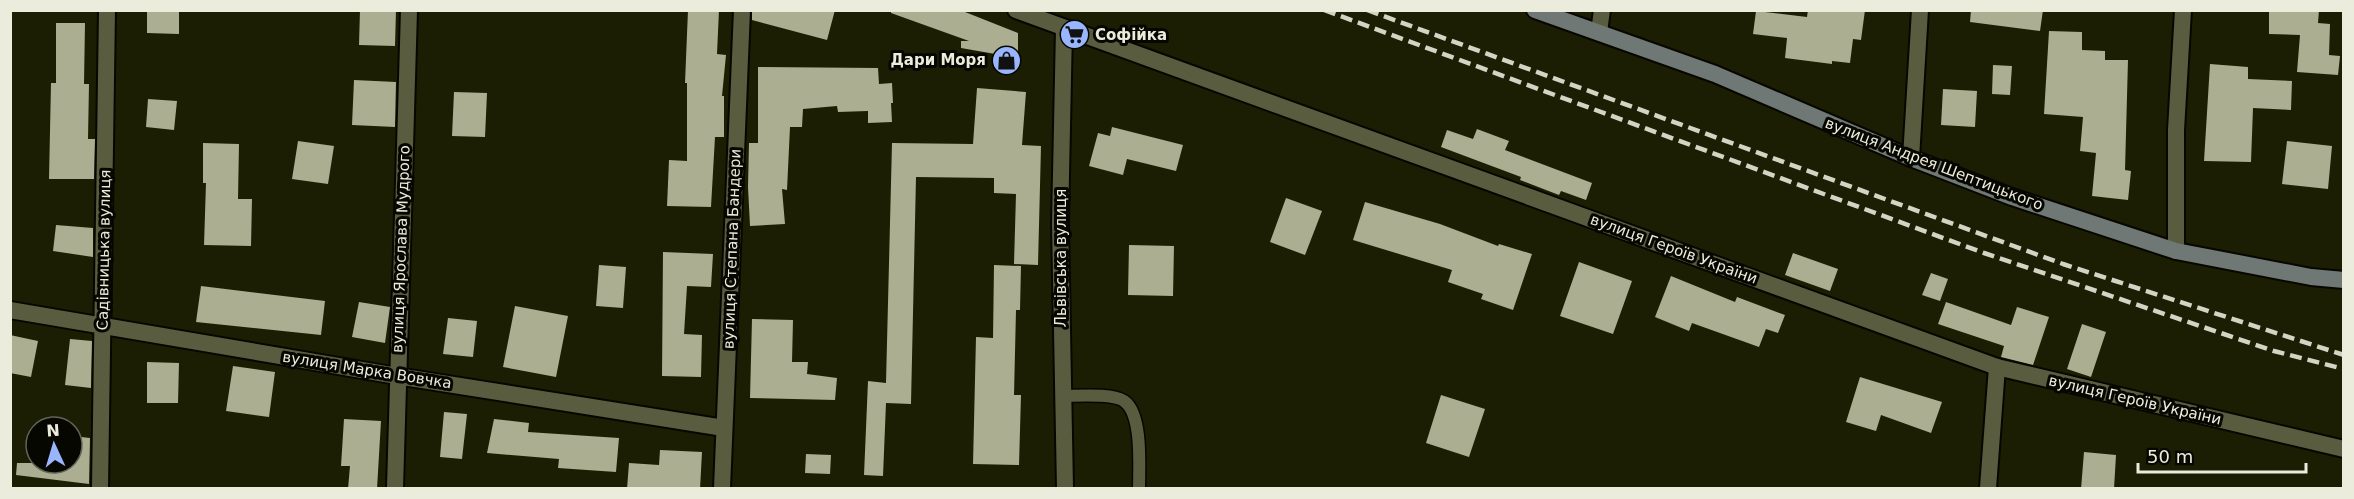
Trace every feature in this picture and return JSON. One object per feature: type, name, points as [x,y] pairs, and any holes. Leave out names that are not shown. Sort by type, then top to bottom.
[{"type":"main road","name":"вулиця Андрея Шептицького","points":[[1535,10],[1715,74],[1911,158],[2012,197],[2176,251],[2311,277],[2343,280]]},
{"type":"street","name":"Садівницька вулиця","points":[[100,489],[107,10]]},
{"type":"street","name":"вулиця Ярослава Мудрого","points":[[395,489],[409,10]]},
{"type":"street","name":"вулиця Степана Бандери","points":[[722,489],[742,10]]},
{"type":"street","name":"вулиця Героїв України","points":[[1016,10],[1997,367],[2343,449]]},
{"type":"street","points":[[1599,32],[1602,10]]},
{"type":"street","points":[[1911,158],[1920,10]]},
{"type":"street","points":[[2176,251],[2176,130],[2183,10]]},
{"type":"street","name":"Львівська вулиця","points":[[1064,28],[1060,224],[1065,489]]},
{"type":"street","name":"вулиця Марка Вовчка","points":[[10,310],[397,376],[724,428]]},
{"type":"street","points":[[1988,489],[1997,367]]},
{"type":"lane","points":[[1063,396],[1110,397],[1124,401],[1133,413],[1140,448],[1139,489]]},
{"type":"building","points":[[147,10],[179,10],[179,34],[147,33]]},
{"type":"building","points":[[360,10],[396,10],[395,46],[359,45]]},
{"type":"building","points":[[688,10],[719,10],[717,54],[726,55],[722,96],[724,96],[724,137],[715,137],[711,207],[667,206],[669,160],[687,161],[687,83],[685,83]]},
{"type":"building","points":[[752,10],[835,10],[827,40],[752,20]]},
{"type":"building","points":[[891,10],[960,10],[1018,33],[1018,58],[961,48],[961,41],[969,41],[891,13]]},
{"type":"building","points":[[1808,10],[1865,10],[1861,40],[1853,39],[1850,63],[1832,61],[1832,64],[1785,58],[1787,38],[1753,34],[1756,11],[1807,17]]},
{"type":"building","points":[[1971,10],[2043,10],[2040,31],[1970,22]]},
{"type":"building","points":[[2269,10],[2319,10],[2318,23],[2330,24],[2329,55],[2340,56],[2338,75],[2297,72],[2300,35],[2269,34]]},
{"type":"building","points":[[56,23],[85,23],[84,84],[89,84],[88,139],[95,139],[94,179],[49,179],[51,83],[56,83]]},
{"type":"building","points":[[2049,31],[2082,32],[2082,50],[2105,51],[2105,60],[2128,60],[2125,170],[2131,171],[2128,200],[2092,196],[2096,153],[2080,151],[2083,117],[2044,114]]},
{"type":"building","points":[[2210,64],[2248,67],[2248,79],[2292,81],[2291,110],[2253,108],[2251,162],[2204,161]]},
{"type":"building","points":[[1993,65],[2012,66],[2010,95],[1992,94]]},
{"type":"building","points":[[758,67],[878,68],[879,84],[892,83],[892,122],[868,123],[868,111],[838,112],[837,106],[803,109],[802,127],[790,127],[787,190],[782,189],[785,224],[750,226],[749,143],[758,143]]},
{"type":"building","points":[[354,80],[396,82],[395,127],[352,125]]},
{"type":"building","points":[[977,88],[1026,92],[1022,145],[1041,146],[1038,265],[1014,264],[1016,194],[994,193],[994,178],[916,177],[911,404],[886,403],[883,476],[864,475],[868,381],[886,383],[892,143],[973,144]]},
{"type":"building","points":[[1943,89],[1977,91],[1975,127],[1941,125]]},
{"type":"building","points":[[454,92],[487,93],[485,137],[452,136]]},
{"type":"building","points":[[148,99],[177,101],[174,130],[146,127]]},
{"type":"building","points":[[1112,127],[1183,145],[1176,171],[1127,159],[1123,175],[1089,166],[1098,133],[1110,136]]},
{"type":"building","points":[[1477,129],[1509,141],[1505,150],[1592,183],[1586,200],[1561,191],[1559,195],[1520,180],[1521,177],[1441,147],[1447,130],[1473,139]]},
{"type":"building","points":[[298,141],[334,146],[328,184],[292,179]]},
{"type":"building","points":[[2287,141],[2332,146],[2328,189],[2282,184]]},
{"type":"building","points":[[203,143],[239,144],[238,199],[252,199],[251,246],[204,245],[206,183],[203,183]]},
{"type":"building","points":[[1286,198],[1322,211],[1305,255],[1270,242]]},
{"type":"building","points":[[1365,202],[1440,224],[1498,246],[1499,244],[1532,254],[1513,310],[1481,299],[1483,294],[1448,282],[1452,270],[1353,240]]},
{"type":"building","points":[[56,225],[93,228],[93,257],[53,251]]},
{"type":"building","points":[[1129,245],[1174,246],[1173,296],[1128,295]]},
{"type":"building","points":[[663,252],[713,254],[711,287],[687,286],[684,334],[702,335],[701,377],[662,376]]},
{"type":"building","points":[[1793,253],[1838,269],[1830,291],[1785,275]]},
{"type":"building","points":[[1579,262],[1632,281],[1613,334],[1560,316]]},
{"type":"building","points":[[599,265],[626,267],[623,308],[596,306]]},
{"type":"building","points":[[994,265],[1021,266],[1020,310],[1016,310],[1014,395],[1021,395],[1019,465],[973,464],[976,337],[993,338]]},
{"type":"building","points":[[1931,273],[1948,279],[1940,301],[1922,295]]},
{"type":"building","points":[[1671,276],[1735,302],[1737,297],[1785,315],[1778,333],[1766,329],[1759,347],[1692,323],[1689,331],[1655,317]]},
{"type":"building","points":[[201,286],[325,301],[321,335],[196,322]]},
{"type":"building","points":[[359,302],[390,307],[385,343],[352,337]]},
{"type":"building","points":[[1946,302],[2011,325],[2017,307],[2049,317],[2033,365],[2001,357],[2004,346],[1938,324]]},
{"type":"building","points":[[515,306],[568,316],[556,377],[503,367]]},
{"type":"building","points":[[448,318],[477,321],[473,357],[443,354]]},
{"type":"building","points":[[752,319],[793,320],[792,362],[808,362],[807,374],[837,378],[835,400],[750,398]]},
{"type":"building","points":[[2082,324],[2106,332],[2091,377],[2067,369]]},
{"type":"building","points":[[10,335],[38,341],[31,377],[10,373]]},
{"type":"building","points":[[70,339],[92,341],[91,388],[65,385]]},
{"type":"building","points":[[147,362],[179,363],[178,403],[147,403]]},
{"type":"building","points":[[233,366],[275,372],[269,417],[226,411]]},
{"type":"building","points":[[1860,377],[1942,402],[1931,433],[1881,415],[1876,431],[1846,422]]},
{"type":"building","points":[[1441,395],[1485,409],[1469,457],[1426,443]]},
{"type":"building","points":[[444,412],[467,414],[462,459],[440,457]]},
{"type":"building","points":[[344,419],[381,421],[377,489],[348,489],[350,466],[341,466]]},
{"type":"building","points":[[494,419],[529,423],[528,432],[619,438],[616,472],[558,468],[559,459],[487,453]]},
{"type":"building","points":[[84,437],[90,438],[89,484],[16,475],[17,463],[24,463],[24,475],[84,475]]},
{"type":"building","points":[[660,450],[702,452],[700,489],[627,489],[629,463],[659,465]]},
{"type":"building","points":[[2084,452],[2116,455],[2114,489],[2081,489]]},
{"type":"building","points":[[806,454],[831,455],[830,474],[805,473]]},
{"type":"railway","points":[[1324,10],[1984,253],[2274,351],[2344,369]]},
{"type":"railway","points":[[1367,10],[2063,264],[2344,355]]},
{"type":"place","name":"Софійка","points":[[1074,35]]},
{"type":"place","name":"Дари Моря","points":[[1007,60]]}]
